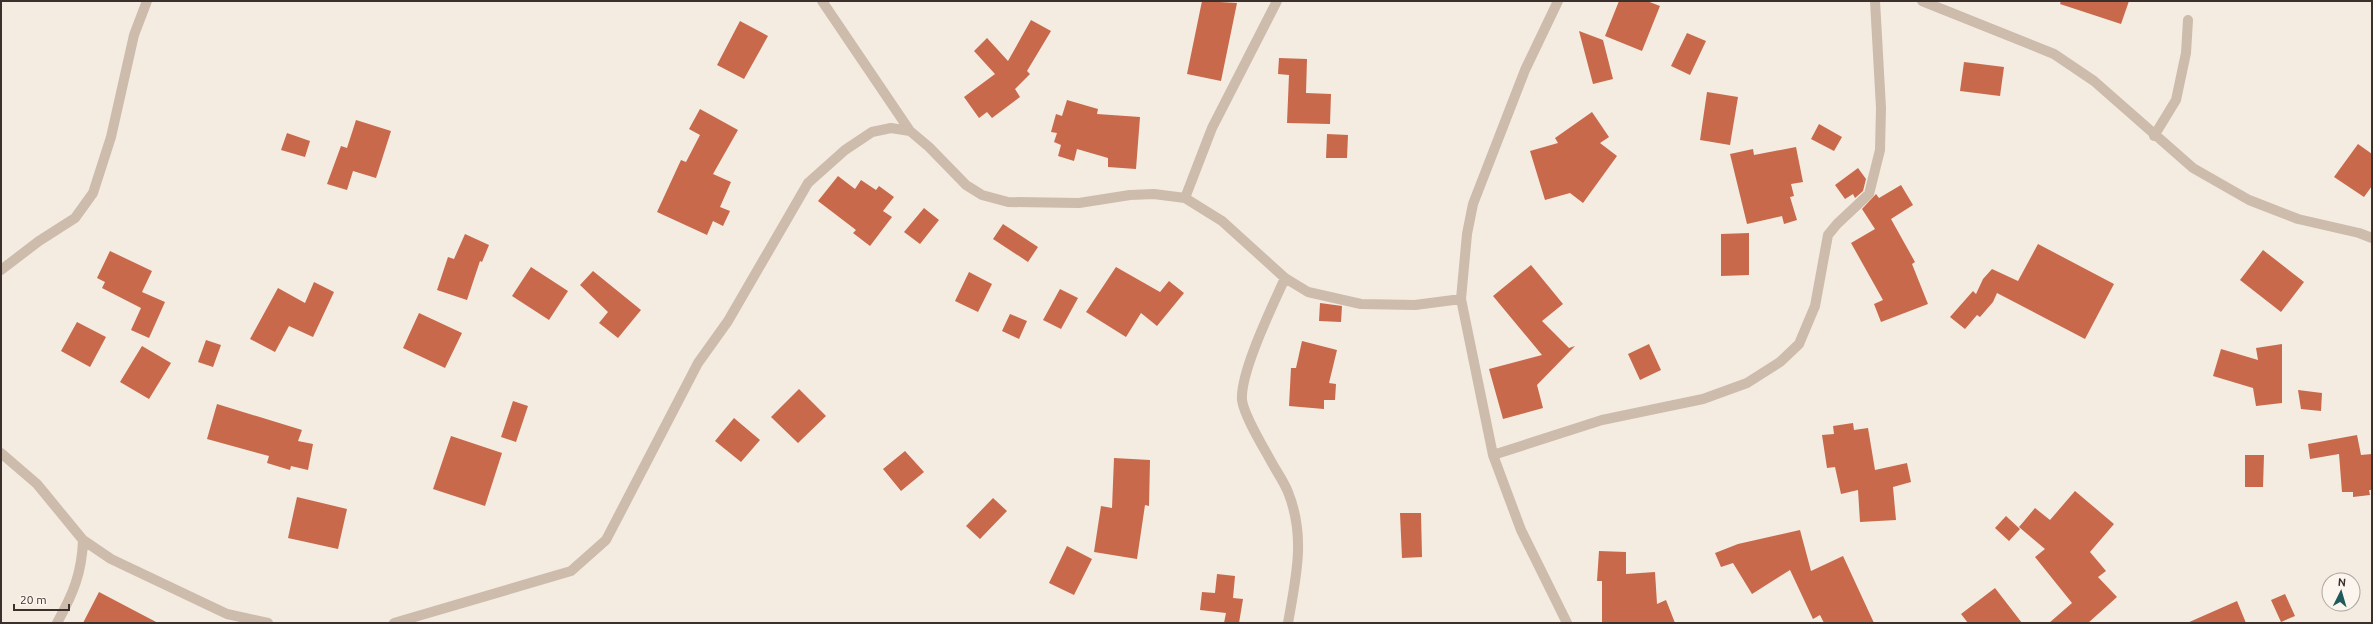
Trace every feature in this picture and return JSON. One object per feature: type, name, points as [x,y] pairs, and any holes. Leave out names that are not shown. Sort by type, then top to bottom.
[{"type":"street","points":[[1,270],[39,241],[75,218],[93,193],[111,137],[134,35],[147,1]]},
{"type":"street","points":[[822,1],[910,131],[929,147],[966,185],[982,195],[1008,202],[1080,203],[1130,195],[1154,194],[1185,198],[1222,221],[1285,278],[1308,292],[1361,304],[1415,305],[1461,299]]},
{"type":"street","points":[[1185,198],[1212,128],[1276,1]]},
{"type":"street","points":[[1558,1],[1525,70],[1473,204],[1466,234],[1461,299],[1493,455],[1521,530],[1567,623]]},
{"type":"street","points":[[1493,455],[1602,420],[1703,399],[1718,394],[1746,383],[1780,362],[1800,344],[1815,306],[1828,235],[1837,224],[1869,194],[1880,150],[1881,108],[1875,1]]},
{"type":"street","points":[[1922,1],[2054,54],[2094,81],[2154,136],[2193,168],[2249,200],[2298,219],[2359,233],[2372,238]]},
{"type":"street","points":[[2154,136],[2176,100],[2186,53],[2188,20]]},
{"type":"street","points":[[394,623],[571,571],[606,540],[698,363],[728,320],[808,183],[845,150],[872,132],[891,128],[910,131]]},
{"type":"street","points":[[1285,278],[1260,335],[1246,376],[1242,400],[1253,427],[1288,492],[1297,525],[1299,557],[1288,623]]},
{"type":"street","points":[[1,453],[37,484],[83,540],[111,559],[226,618],[268,623]]},
{"type":"street","points":[[57,623],[72,596],[82,564],[83,540]]},
{"type":"building","points":[[1202,1],[1237,3],[1221,81],[1187,74]]},
{"type":"building","points":[[1619,1],[1647,1],[1660,6],[1642,51],[1605,36]]},
{"type":"building","points":[[2061,1],[2129,1],[2121,24],[2060,4]]},
{"type":"building","points":[[1031,20],[1051,31],[1027,71],[1030,74],[1015,89],[1020,97],[992,118],[987,112],[979,118],[964,97],[995,74],[974,51],[987,38],[1008,61]]},
{"type":"building","points":[[740,21],[768,36],[744,79],[717,65]]},
{"type":"building","points":[[1579,31],[1603,40],[1613,79],[1593,84]]},
{"type":"building","points":[[1687,33],[1706,41],[1690,75],[1671,66]]},
{"type":"building","points":[[1279,58],[1307,59],[1306,93],[1331,94],[1330,124],[1287,123],[1289,75],[1278,74]]},
{"type":"building","points":[[1964,62],[2004,67],[2000,96],[1960,91]]},
{"type":"building","points":[[1707,92],[1738,97],[1730,145],[1700,140]]},
{"type":"building","points":[[1067,100],[1098,109],[1097,114],[1140,117],[1136,169],[1108,167],[1108,158],[1077,149],[1074,161],[1058,156],[1061,145],[1054,142],[1057,133],[1051,132],[1056,114],[1062,116]]},
{"type":"building","points":[[700,109],[738,130],[713,174],[731,182],[720,207],[730,211],[723,226],[713,221],[707,235],[657,212],[681,160],[686,162],[700,135],[689,129]]},
{"type":"building","points":[[1592,112],[1609,137],[1600,143],[1617,156],[1583,203],[1570,193],[1545,200],[1530,151],[1558,143],[1555,138]]},
{"type":"building","points":[[356,120],[391,131],[376,178],[353,171],[347,190],[327,184],[341,146],[347,148]]},
{"type":"building","points":[[1819,124],[1842,137],[1834,151],[1811,139]]},
{"type":"building","points":[[287,133],[310,141],[305,157],[281,150]]},
{"type":"building","points":[[1327,134],[1348,135],[1347,158],[1326,158]]},
{"type":"building","points":[[2358,144],[2372,154],[2372,186],[2364,197],[2334,177]]},
{"type":"building","points":[[1796,147],[1803,182],[1791,184],[1794,196],[1790,197],[1797,220],[1784,224],[1782,216],[1747,224],[1730,154],[1753,149],[1754,155]]},
{"type":"building","points":[[1858,168],[1866,179],[1863,191],[1855,198],[1853,194],[1845,199],[1835,185]]},
{"type":"building","points":[[838,176],[855,189],[861,180],[876,190],[879,186],[894,197],[883,211],[892,217],[870,246],[853,233],[856,230],[818,201]]},
{"type":"building","points":[[1901,185],[1913,205],[1891,219],[1915,262],[1912,264],[1928,304],[1881,322],[1874,304],[1883,300],[1851,243],[1875,229],[1862,209],[1876,194],[1879,198]]},
{"type":"building","points":[[924,208],[939,220],[920,244],[904,232]]},
{"type":"building","points":[[1003,224],[1038,247],[1028,262],[993,239]]},
{"type":"building","points":[[1749,233],[1749,275],[1721,276],[1721,234]]},
{"type":"building","points":[[465,234],[489,245],[482,262],[480,261],[467,300],[437,290],[448,257],[454,259]]},
{"type":"building","points":[[2038,244],[2114,284],[2085,339],[1997,293],[1993,302],[1980,317],[1977,315],[1965,329],[1950,317],[1973,291],[1976,294],[1983,279],[1992,269],[2018,281]]},
{"type":"building","points":[[2263,250],[2304,282],[2281,312],[2240,280]]},
{"type":"building","points":[[110,251],[152,271],[142,292],[165,302],[149,338],[131,330],[141,308],[102,288],[105,282],[97,278]]},
{"type":"building","points":[[1531,265],[1563,304],[1542,321],[1569,348],[1575,346],[1537,385],[1543,408],[1503,419],[1489,369],[1542,355],[1493,296]]},
{"type":"building","points":[[531,267],[568,291],[549,320],[512,296]]},
{"type":"building","points":[[1116,267],[1160,292],[1169,281],[1184,293],[1157,326],[1141,313],[1126,337],[1086,312]]},
{"type":"building","points":[[593,271],[641,310],[618,338],[599,323],[608,312],[580,285]]},
{"type":"building","points":[[969,272],[992,284],[978,312],[955,301]]},
{"type":"building","points":[[314,282],[334,292],[313,337],[289,326],[275,352],[250,339],[278,288],[305,303]]},
{"type":"building","points":[[1060,289],[1078,298],[1061,329],[1043,320]]},
{"type":"building","points":[[1320,303],[1342,306],[1341,322],[1319,321]]},
{"type":"building","points":[[419,313],[462,333],[445,368],[403,348]]},
{"type":"building","points":[[1010,314],[1027,321],[1019,339],[1002,331]]},
{"type":"building","points":[[77,322],[106,337],[90,367],[61,351]]},
{"type":"building","points":[[206,340],[221,345],[213,367],[198,362]]},
{"type":"building","points":[[1302,341],[1337,350],[1329,383],[1336,384],[1335,400],[1324,400],[1324,409],[1289,406],[1291,368],[1296,368]]},
{"type":"building","points":[[1649,344],[1661,370],[1640,380],[1628,354]]},
{"type":"building","points":[[2282,344],[2282,403],[2256,406],[2253,388],[2213,376],[2221,349],[2258,360],[2256,348]]},
{"type":"building","points":[[142,346],[171,363],[149,399],[120,382]]},
{"type":"building","points":[[799,389],[826,416],[798,443],[771,417]]},
{"type":"building","points":[[2298,390],[2322,393],[2321,411],[2301,409]]},
{"type":"building","points":[[513,401],[528,406],[516,442],[501,437]]},
{"type":"building","points":[[217,404],[302,430],[298,441],[313,444],[308,470],[291,466],[290,470],[267,463],[269,456],[207,439]]},
{"type":"building","points":[[734,418],[760,440],[741,462],[715,441]]},
{"type":"building","points":[[1853,423],[1854,430],[1868,428],[1875,470],[1907,463],[1911,482],[1893,487],[1896,520],[1860,522],[1858,490],[1841,494],[1835,467],[1827,468],[1822,435],[1834,434],[1833,426]]},
{"type":"building","points":[[2357,435],[2361,455],[2372,454],[2372,490],[2369,490],[2370,495],[2353,497],[2353,492],[2342,492],[2339,454],[2310,459],[2308,444]]},
{"type":"building","points":[[451,436],[502,453],[485,506],[433,489]]},
{"type":"building","points":[[905,451],[924,472],[901,491],[883,469]]},
{"type":"building","points":[[2245,455],[2264,455],[2263,487],[2245,487]]},
{"type":"building","points":[[1114,458],[1150,460],[1149,506],[1145,505],[1137,559],[1094,552],[1101,506],[1112,508]]},
{"type":"building","points":[[2075,491],[2114,524],[2090,552],[2106,571],[2098,577],[2117,597],[2088,623],[2049,623],[2072,603],[2035,557],[2045,549],[2019,527],[2035,508],[2050,520]]},
{"type":"building","points":[[297,497],[347,509],[338,549],[288,538]]},
{"type":"building","points":[[993,498],[1007,511],[980,539],[966,526]]},
{"type":"building","points":[[1400,513],[1421,513],[1422,557],[1402,558]]},
{"type":"building","points":[[2006,516],[2020,529],[2009,541],[1995,528]]},
{"type":"building","points":[[1800,530],[1811,571],[1843,556],[1874,623],[1824,623],[1820,615],[1813,619],[1790,570],[1752,594],[1733,563],[1721,567],[1715,553],[1738,544]]},
{"type":"building","points":[[1067,546],[1092,559],[1074,595],[1049,583]]},
{"type":"building","points":[[1599,551],[1626,552],[1626,574],[1655,572],[1657,604],[1666,600],[1675,623],[1602,623],[1602,581],[1597,581]]},
{"type":"building","points":[[1217,574],[1235,576],[1233,598],[1243,599],[1239,623],[1224,623],[1226,613],[1200,610],[1202,592],[1215,593]]},
{"type":"building","points":[[1995,588],[2022,623],[1968,623],[1961,614]]},
{"type":"building","points":[[99,592],[158,623],[83,623]]},
{"type":"building","points":[[2285,594],[2295,616],[2281,622],[2271,600]]},
{"type":"building","points":[[2237,601],[2246,623],[2187,623]]}]
